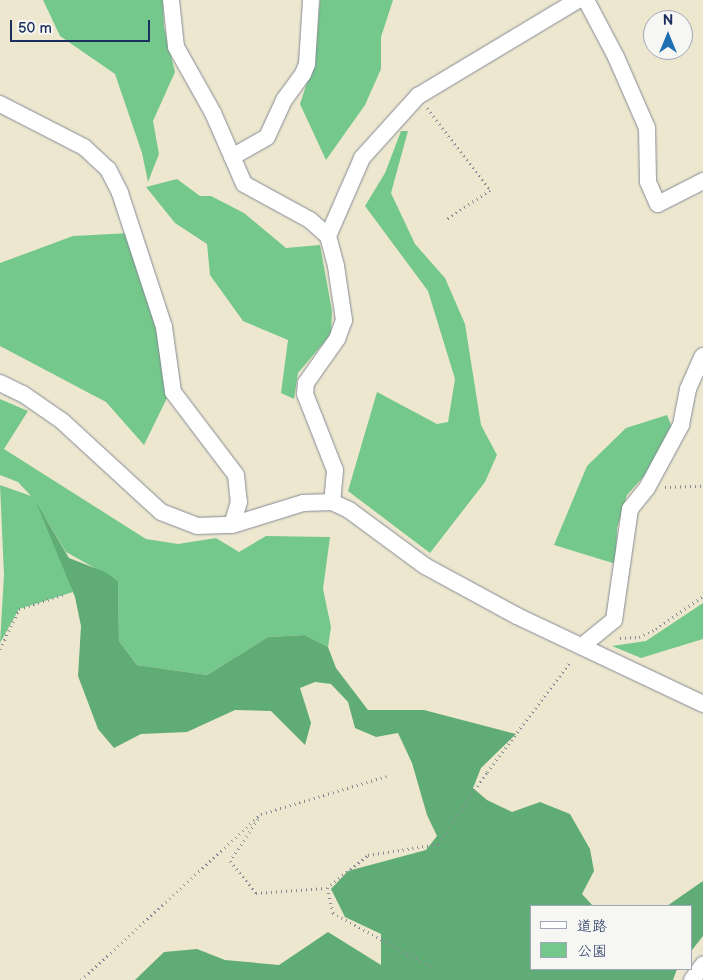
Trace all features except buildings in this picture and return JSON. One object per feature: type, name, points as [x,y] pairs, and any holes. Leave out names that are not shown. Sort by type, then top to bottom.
[{"type":"street","points":[[171,0],[176,47],[213,113],[244,184],[310,220],[328,236],[336,266],[344,320],[337,339],[306,383],[305,394],[335,470],[332,502]]},
{"type":"street","points":[[232,157],[267,137],[284,100],[303,74],[307,64],[311,0]]},
{"type":"street","points":[[328,236],[362,158],[418,96],[578,0]]},
{"type":"street","points":[[586,0],[616,57],[647,128],[648,182],[658,204],[703,181]]},
{"type":"street","points":[[0,104],[84,147],[108,169],[120,193],[164,327],[173,392],[236,476],[239,502],[232,525]]},
{"type":"street","points":[[582,646],[600,634],[614,620],[630,509],[647,488],[682,425],[688,389],[703,356]]},
{"type":"street","points":[[0,383],[23,394],[62,421],[161,512],[198,526],[232,525],[303,503],[332,502],[349,510],[425,566],[517,616],[703,704]]},
{"type":"street","points":[[692,980],[703,965]]},
{"type":"path","points":[[418,96],[490,190],[447,219]]},
{"type":"path","points":[[647,488],[703,486]]},
{"type":"path","points":[[0,649],[19,609],[65,594]]},
{"type":"path","points":[[600,634],[639,637],[703,596]]},
{"type":"path","points":[[261,814],[230,861],[256,892],[326,888],[368,855],[438,844],[487,772],[582,646]]},
{"type":"path","points":[[81,980],[261,814],[387,776]]},
{"type":"path","points":[[326,888],[333,913],[430,966]]},
{"type":"green space","points":[[43,0],[163,0],[164,27],[175,72],[153,121],[159,154],[148,182],[142,153],[115,74],[60,36]]},
{"type":"green space","points":[[320,0],[393,0],[381,37],[381,69],[365,105],[326,160],[300,104],[315,58]]},
{"type":"green space","points":[[401,131],[408,131],[391,193],[415,244],[445,278],[465,324],[481,425],[497,455],[485,482],[430,553],[348,491],[377,392],[437,424],[448,422],[455,379],[428,291],[365,206],[385,173]]},
{"type":"green space","points":[[177,179],[200,196],[211,196],[244,213],[286,248],[320,245],[332,311],[331,334],[298,373],[294,399],[281,393],[288,340],[243,321],[210,275],[207,244],[175,223],[146,187]]},
{"type":"green space","points":[[130,233],[158,336],[168,396],[144,445],[106,402],[0,346],[0,263],[73,236]]},
{"type":"green space","points":[[0,399],[28,411],[4,449],[146,539],[178,544],[216,538],[239,552],[266,536],[330,537],[323,589],[331,627],[328,647],[305,635],[268,637],[207,675],[137,665],[119,641],[118,581],[66,552],[43,514],[73,592],[19,609],[0,643],[4,575],[0,485],[31,496],[18,482],[0,475]]},
{"type":"green space","points":[[667,415],[672,427],[654,465],[627,495],[617,528],[616,564],[554,545],[587,466],[626,428]]},
{"type":"green space","points":[[36,502],[69,558],[105,572],[118,581],[119,641],[137,665],[207,675],[268,637],[305,635],[328,647],[336,668],[368,710],[424,710],[516,734],[481,768],[473,788],[487,800],[512,812],[540,802],[570,814],[590,849],[594,871],[582,894],[592,905],[530,905],[530,970],[677,970],[673,980],[135,980],[164,952],[197,949],[225,960],[279,965],[328,932],[381,965],[381,934],[345,917],[331,889],[348,871],[426,850],[437,836],[427,815],[412,763],[398,733],[376,737],[355,728],[348,702],[331,684],[315,682],[300,688],[311,723],[305,745],[271,711],[235,710],[187,732],[141,734],[114,748],[98,729],[78,676],[81,626],[75,597]]},
{"type":"green space","points":[[703,603],[703,639],[641,658],[612,646],[646,641]]},
{"type":"green space","points":[[703,881],[703,936],[693,949],[693,905],[668,905]]}]
